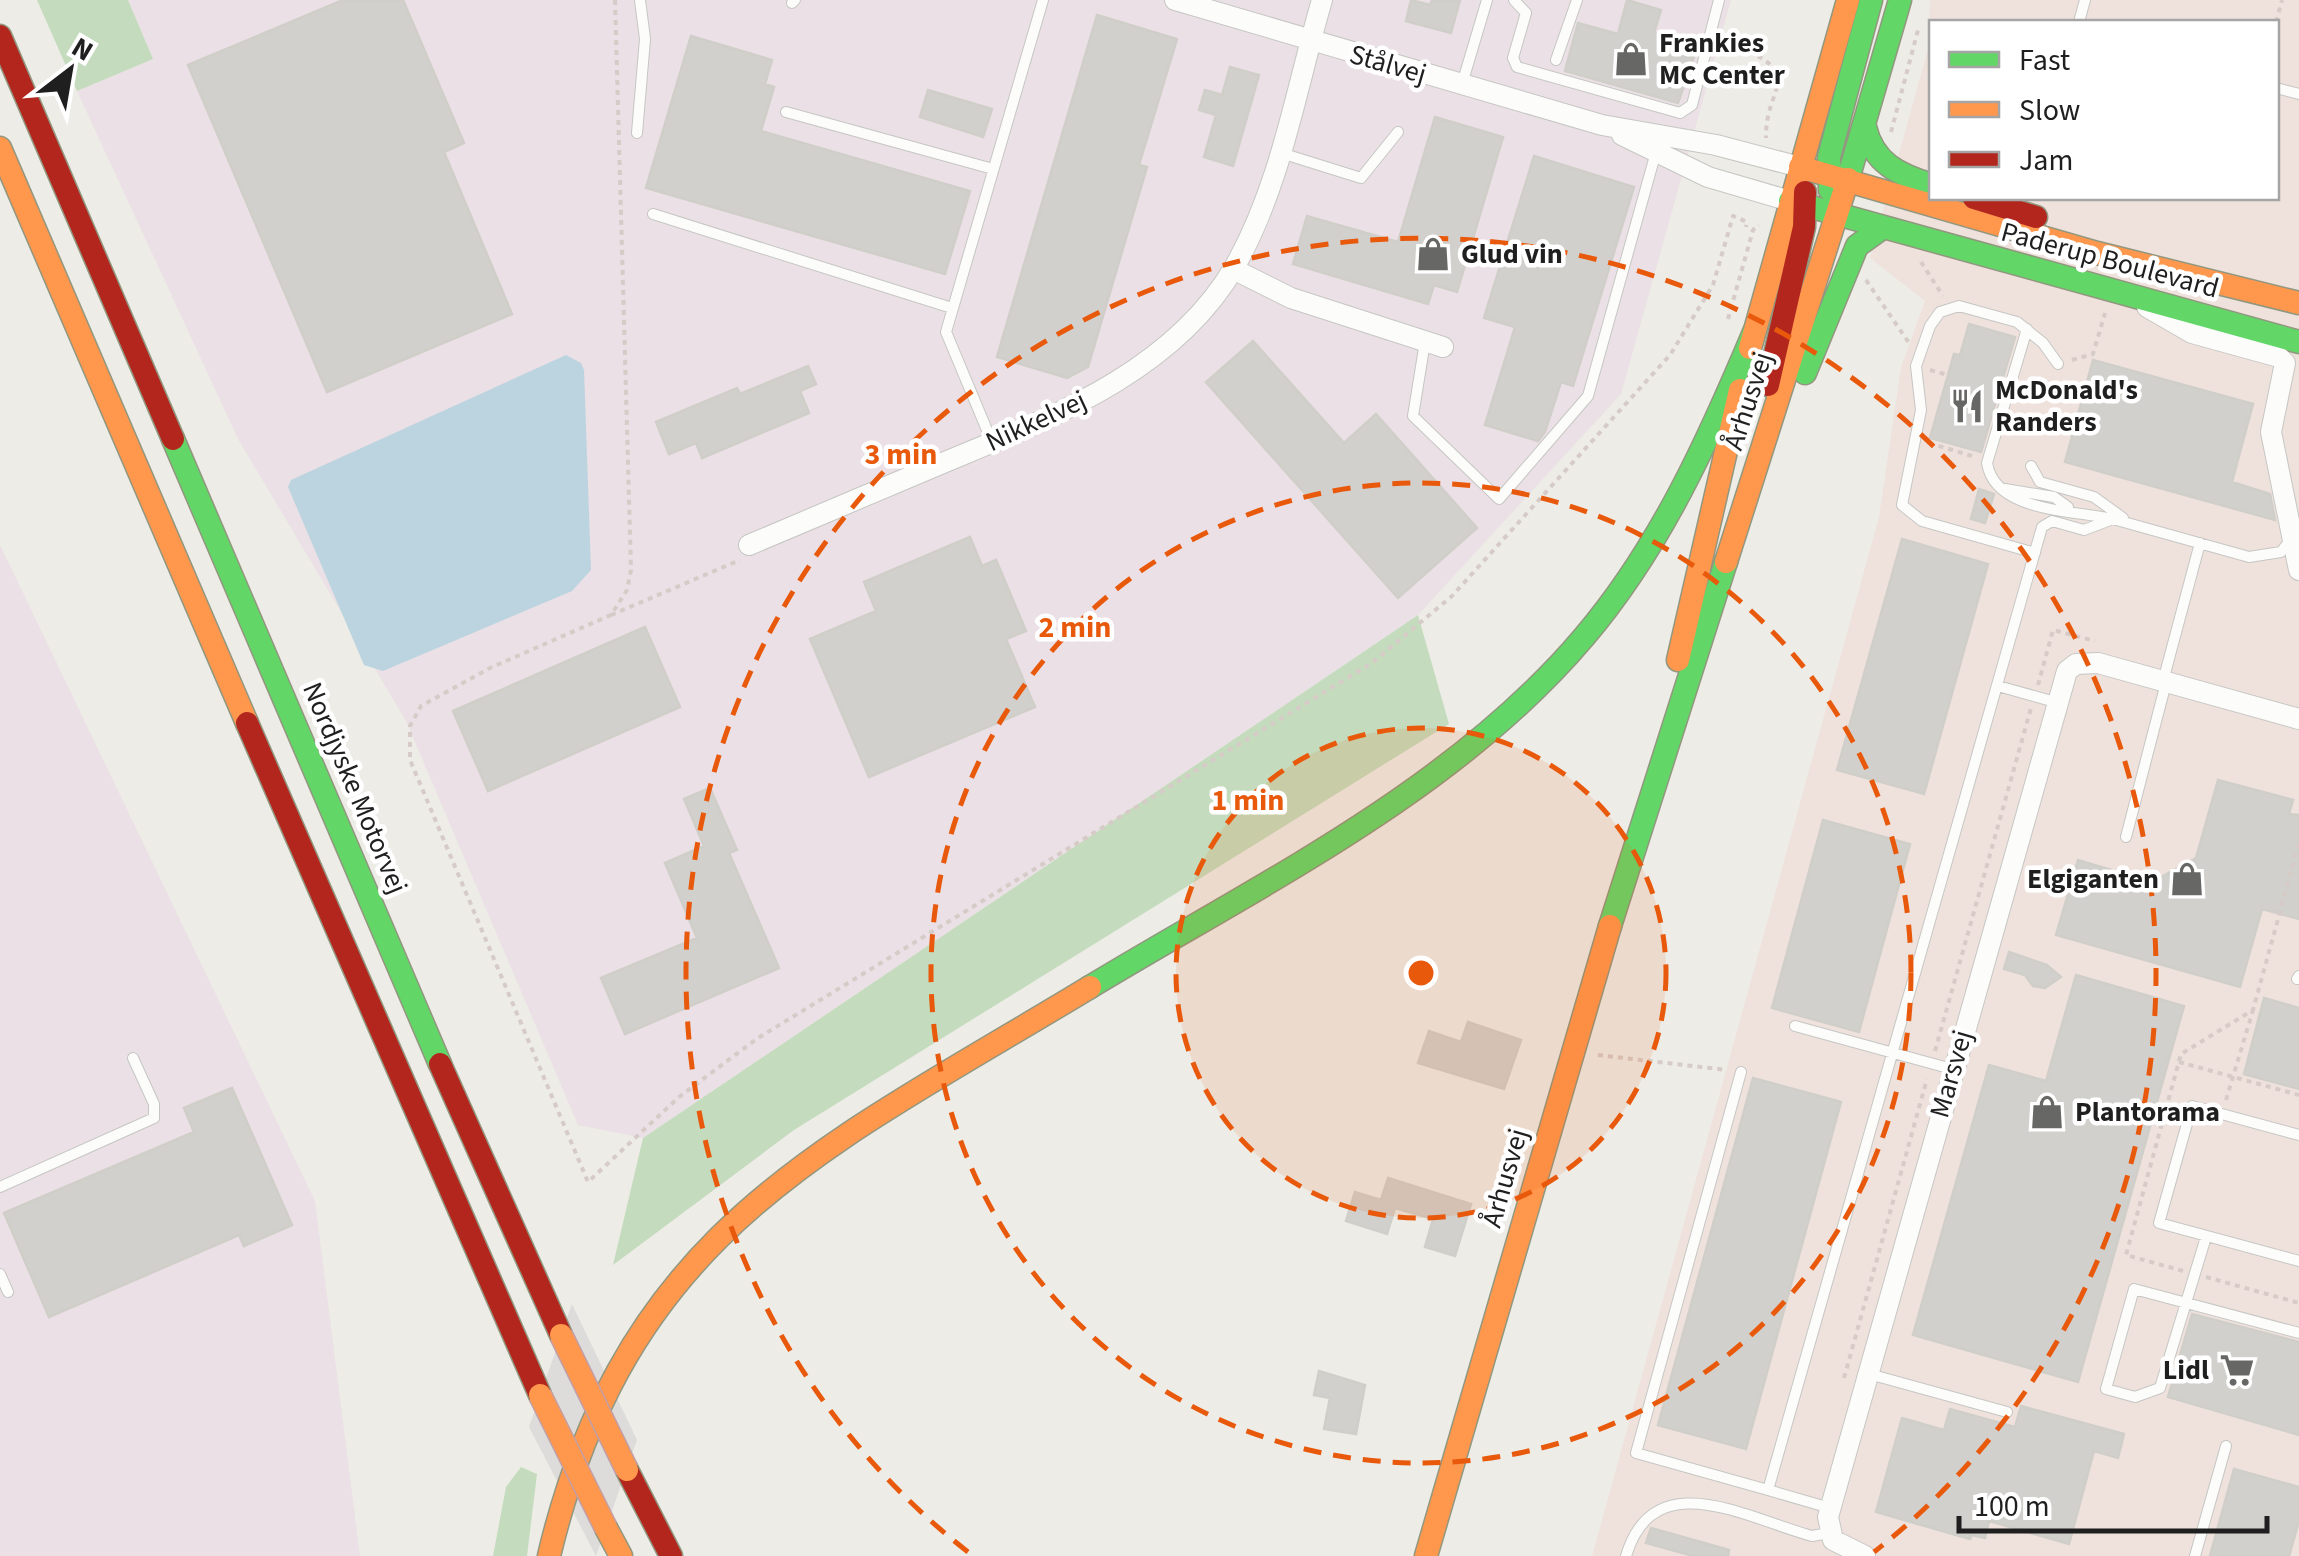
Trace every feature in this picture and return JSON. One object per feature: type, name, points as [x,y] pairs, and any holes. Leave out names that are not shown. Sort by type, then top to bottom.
[{"type":"main road","name":"Århusvej","points":[[1642,817],[1754,332],[1799,204],[1793,168],[1848,0]]},
{"type":"main road","points":[[1837,178],[1871,0]]},
{"type":"main road","name":"Århusvej","points":[[1426,1556],[1642,817],[1738,533],[1840,211],[1837,178],[1865,127],[1900,0]]},
{"type":"main road","name":"Nordjyske Motorvej","points":[[0,36],[477,1150],[561,1335],[671,1556]]},
{"type":"main road","points":[[1865,127],[1869,146],[1883,164],[1929,183]]},
{"type":"main road","points":[[0,148],[430,1150],[540,1395],[621,1556]]},
{"type":"main road","name":"Paderup Boulevard","points":[[1793,168],[2097,253],[2299,303]]},
{"type":"main road","points":[[1980,200],[2299,303]]},
{"type":"main road","name":"Paderup Boulevard","points":[[1799,204],[1840,211],[1882,228],[2299,342]]},
{"type":"main road","points":[[1738,533],[1799,204]]},
{"type":"main road","points":[[1738,533],[1857,246],[1882,228]]},
{"type":"main road","points":[[549,1556],[587,1436],[629,1348],[674,1284],[719,1234],[754,1201],[849,1134],[1353,828],[1508,717],[1576,646],[1660,531],[1709,437],[1754,332]]},
{"type":"street","name":"Stålvej","points":[[1175,0],[1602,125],[1716,144],[1793,168]]},
{"type":"street","name":"Nikkelvej","points":[[749,545],[1076,407],[1144,362],[1188,324],[1233,269],[1266,202],[1322,0]]},
{"type":"street","name":"Stålvej","points":[[1602,125],[1708,177],[1799,204]]},
{"type":"street","points":[[1233,269],[1291,298],[1434,344]]},
{"type":"street","points":[[2128,296],[2192,332],[2279,357],[2286,363],[2271,432],[2299,570]]},
{"type":"street","name":"Marsvej","points":[[1829,1534],[1830,1508],[2066,671],[2087,661],[2299,719]]},
{"type":"street","points":[[1829,1534],[1846,1550],[1865,1556]]},
{"type":"lane","points":[[637,134],[644,38],[640,0]]},
{"type":"lane","points":[[992,442],[946,332],[1044,0]]},
{"type":"lane","points":[[1514,0],[1526,13]]},
{"type":"lane","points":[[1530,0],[1513,58],[1518,67],[1680,114],[1692,105],[1719,0]]},
{"type":"lane","points":[[1556,60],[1578,0]]},
{"type":"lane","points":[[1461,85],[1489,2]]},
{"type":"lane","points":[[786,112],[993,169]]},
{"type":"lane","points":[[1280,153],[1361,178],[1398,132]]},
{"type":"lane","points":[[1434,344],[1413,416],[1499,499],[1588,396],[1656,152]]},
{"type":"lane","points":[[653,214],[952,308]]},
{"type":"lane","points":[[2035,553],[1935,525],[1906,511],[1901,502],[1921,410],[1919,357],[1933,319],[1951,309],[1966,308],[2027,328],[2058,364]]},
{"type":"lane","points":[[2027,328],[1988,463],[1991,477],[2004,489],[2054,498],[2069,508],[2249,557],[2281,552],[2291,538]]},
{"type":"lane","points":[[2030,466],[2040,482],[2094,497],[2132,524]]},
{"type":"lane","points":[[1768,1490],[2045,523],[2084,530],[2112,519]]},
{"type":"lane","points":[[2126,836],[2200,543]]},
{"type":"lane","points":[[1998,686],[2055,702]]},
{"type":"lane","points":[[1796,1026],[1952,1069]]},
{"type":"lane","points":[[0,1187],[154,1118],[154,1104],[133,1058]]},
{"type":"lane","points":[[1741,1072],[1636,1453],[1830,1508]]},
{"type":"lane","points":[[2299,1135],[2192,1106],[2159,1223],[2299,1262]]},
{"type":"lane","points":[[2206,1237],[2186,1303],[2160,1388],[2135,1397],[2106,1389],[2134,1289],[2186,1303],[2299,1333]]},
{"type":"lane","points":[[0,1274],[8,1292]]},
{"type":"lane","points":[[1868,1374],[2007,1412]]},
{"type":"lane","points":[[2195,1556],[2226,1446]]},
{"type":"lane","points":[[1626,1556],[1633,1532],[1654,1511],[1686,1500],[1812,1536],[1829,1534]]},
{"type":"path","points":[[611,614],[627,590],[632,570],[614,0]]},
{"type":"path","points":[[1883,164],[1920,18]]},
{"type":"path","points":[[1725,23],[1733,44],[1765,57],[1776,69],[1780,86],[1765,132]]},
{"type":"path","points":[[749,545],[753,555],[611,614],[453,687],[421,706],[410,726],[410,760],[588,1182],[679,1097],[758,1038],[1372,663],[1452,596],[1670,355],[1712,285],[1733,216],[1747,222],[1746,227]]},
{"type":"path","points":[[1922,262],[1951,309]]},
{"type":"path","points":[[1861,272],[1919,357],[1930,370],[1948,375]]},
{"type":"path","points":[[2058,364],[2093,354],[2105,313]]},
{"type":"path","points":[[2222,1114],[2253,1010]]},
{"type":"path","points":[[1574,1051],[1741,1072]]},
{"type":"path","points":[[2179,1062],[2299,1095]]},
{"type":"shaded area","points":[[128,0],[1731,0],[1621,394],[1418,615],[643,1138],[578,1125],[406,721],[238,439],[77,91],[153,59]]},
{"type":"shaded area","points":[[1930,0],[2299,0],[2299,1556],[1592,1556],[1879,517],[1901,367],[1925,301],[1870,258],[1928,49],[1929,24],[1929,200],[2279,200],[2279,20],[1929,20]]},
{"type":"shaded area","points":[[0,545],[315,1201],[360,1556],[0,1556]]},
{"type":"green space","points":[[37,0],[128,0],[153,59],[77,91]]},
{"type":"green space","points":[[1418,615],[1449,724],[794,1130],[613,1265],[643,1138]]},
{"type":"green space","points":[[521,1467],[537,1474],[527,1556],[493,1556],[506,1487]]},
{"type":"water","points":[[566,355],[581,363],[584,370],[591,570],[572,591],[383,671],[364,665],[288,487],[291,480]]},
{"type":"pier","points":[[572,1304],[637,1440],[596,1556],[529,1427]]},
{"type":"building","points":[[343,0],[403,0],[464,143],[444,152],[512,314],[327,392],[188,65]]},
{"type":"building","points":[[1411,0],[1430,5],[1432,0],[1460,0],[1451,33],[1406,21]]},
{"type":"building","name":"Frankies MC Center","points":[[1627,0],[1661,10],[1654,33],[1698,45],[1678,103],[1565,71],[1578,23],[1618,34]]},
{"type":"building","points":[[1097,15],[1177,39],[1139,165],[1147,167],[1088,367],[1067,378],[997,357]]},
{"type":"building","points":[[691,36],[772,60],[765,84],[774,87],[761,131],[970,191],[945,274],[646,188]]},
{"type":"building","points":[[1230,67],[1259,75],[1233,166],[1204,157],[1216,115],[1199,110],[1205,90],[1222,95]]},
{"type":"building","points":[[928,90],[992,109],[983,137],[920,117]]},
{"type":"building","points":[[1435,117],[1503,137],[1457,292],[1434,285],[1428,304],[1293,264],[1307,216],[1398,242]]},
{"type":"building","points":[[1534,156],[1634,187],[1573,386],[1561,382],[1545,432],[1538,441],[1485,425],[1515,327],[1484,318]]},
{"type":"building","name":"McDonald's Randers","points":[[1969,324],[2015,337],[1981,452],[1930,438],[1954,354],[1960,355]]},
{"type":"building","points":[[1253,341],[1344,443],[1376,414],[1477,528],[1398,598],[1206,382]]},
{"type":"building","points":[[2093,360],[2253,404],[2232,482],[2270,494],[2275,520],[2065,462]]},
{"type":"building","points":[[808,366],[816,384],[800,391],[809,413],[702,458],[696,443],[669,454],[656,422],[737,388],[740,394]]},
{"type":"building","points":[[1979,489],[1994,494],[1985,523],[1971,519]]},
{"type":"building","points":[[970,537],[982,566],[996,560],[1026,631],[1006,639],[1035,707],[869,777],[810,639],[876,611],[864,582]]},
{"type":"building","points":[[1902,539],[1988,564],[1924,794],[1837,770]]},
{"type":"building","points":[[645,627],[680,707],[488,791],[453,711]]},
{"type":"building","points":[[2218,780],[2293,800],[2289,814],[2299,815],[2299,919],[2262,909],[2240,987],[2056,935],[2078,860],[2152,882],[2196,858]]},
{"type":"building","points":[[710,788],[737,850],[729,853],[779,968],[625,1034],[601,978],[697,938],[665,863],[704,846],[684,799]]},
{"type":"building","points":[[1823,820],[1910,844],[1859,1032],[1772,1008]]},
{"type":"building","points":[[2009,952],[2047,965],[2061,977],[2045,988],[2033,986],[2025,975],[2004,969]]},
{"type":"building","points":[[2076,975],[2184,1006],[2078,1382],[1913,1335],[1989,1065],[2046,1081]]},
{"type":"building","points":[[2264,998],[2299,1008],[2299,1089],[2244,1074]]},
{"type":"building","points":[[1468,1022],[1521,1040],[1504,1089],[1418,1063],[1429,1031],[1461,1042]]},
{"type":"building","points":[[1753,1078],[1841,1102],[1746,1449],[1658,1425]]},
{"type":"building","points":[[232,1088],[292,1225],[244,1246],[239,1235],[49,1317],[4,1213],[194,1132],[184,1108]]},
{"type":"building","points":[[1388,1178],[1471,1204],[1455,1256],[1425,1247],[1433,1219],[1395,1208],[1387,1234],[1346,1221],[1355,1192],[1381,1200]]},
{"type":"building","name":"Lidl","points":[[2192,1314],[2299,1342],[2299,1435],[2168,1397]]},
{"type":"building","points":[[1319,1371],[1365,1385],[1356,1434],[1324,1429],[1330,1398],[1314,1395]]},
{"type":"building","points":[[2021,1406],[2124,1434],[2118,1458],[2094,1451],[2069,1544],[1989,1521],[1985,1538],[1972,1535],[1970,1539],[1876,1512],[1902,1418],[1944,1430],[1950,1409],[2015,1427]]},
{"type":"building","points":[[2234,1469],[2299,1487],[2299,1521],[2289,1556],[2210,1556]]},
{"type":"building","points":[[1651,1528],[1729,1550],[1728,1556],[1693,1556],[1646,1543]]},
{"type":"traffic: fast","points":[[1830,190],[1829,157],[1871,0]]},
{"type":"traffic: fast","points":[[1848,179],[1900,0]]},
{"type":"traffic: fast","points":[[1865,127],[1881,159],[1909,177],[1929,184]]},
{"type":"traffic: fast","points":[[1790,201],[2299,342]]},
{"type":"traffic: fast","points":[[1805,373],[1857,246],[1882,228]]},
{"type":"traffic: fast","points":[[1090,987],[1352,831],[1476,742],[1532,692],[1611,603],[1659,530],[1700,452],[1754,332]]},
{"type":"traffic: fast","points":[[173,439],[440,1064]]},
{"type":"traffic: fast","points":[[1610,926],[1726,562]]},
{"type":"traffic: slow","points":[[1750,348],[1848,0]]},
{"type":"traffic: slow","points":[[0,148],[247,723]]},
{"type":"traffic: slow","points":[[1800,167],[2097,253],[2299,303]]},
{"type":"traffic: slow","points":[[1726,562],[1848,179]]},
{"type":"traffic: slow","points":[[1678,660],[1740,390]]},
{"type":"traffic: slow","points":[[1426,1556],[1610,926]]},
{"type":"traffic: slow","points":[[549,1556],[584,1444],[629,1351],[685,1274],[750,1208],[824,1151],[905,1097],[1090,987]]},
{"type":"traffic: slow","points":[[561,1335],[627,1470]]},
{"type":"traffic: slow","points":[[540,1395],[606,1528]]},
{"type":"traffic: slow","points":[[606,1528],[621,1556]]},
{"type":"traffic: jam","points":[[0,36],[173,439]]},
{"type":"traffic: jam","points":[[1768,385],[1804,227],[1805,192]]},
{"type":"traffic: jam","points":[[1981,200],[2036,217]]},
{"type":"traffic: jam","points":[[247,723],[540,1395]]},
{"type":"traffic: jam","points":[[440,1064],[561,1335]]},
{"type":"traffic: jam","points":[[627,1470],[671,1556]]},
{"type":"place","name":"Frankies MC Center","points":[[1631,59]]},
{"type":"place","name":"Glud vin","points":[[1433,254]]},
{"type":"place","name":"McDonald's Randers","points":[[1967,406]]},
{"type":"place","name":"Elgiganten","points":[[2187,879]]},
{"type":"place","name":"Plantorama","points":[[2047,1112]]},
{"type":"place","name":"Lidl","points":[[2237,1370]]}]
